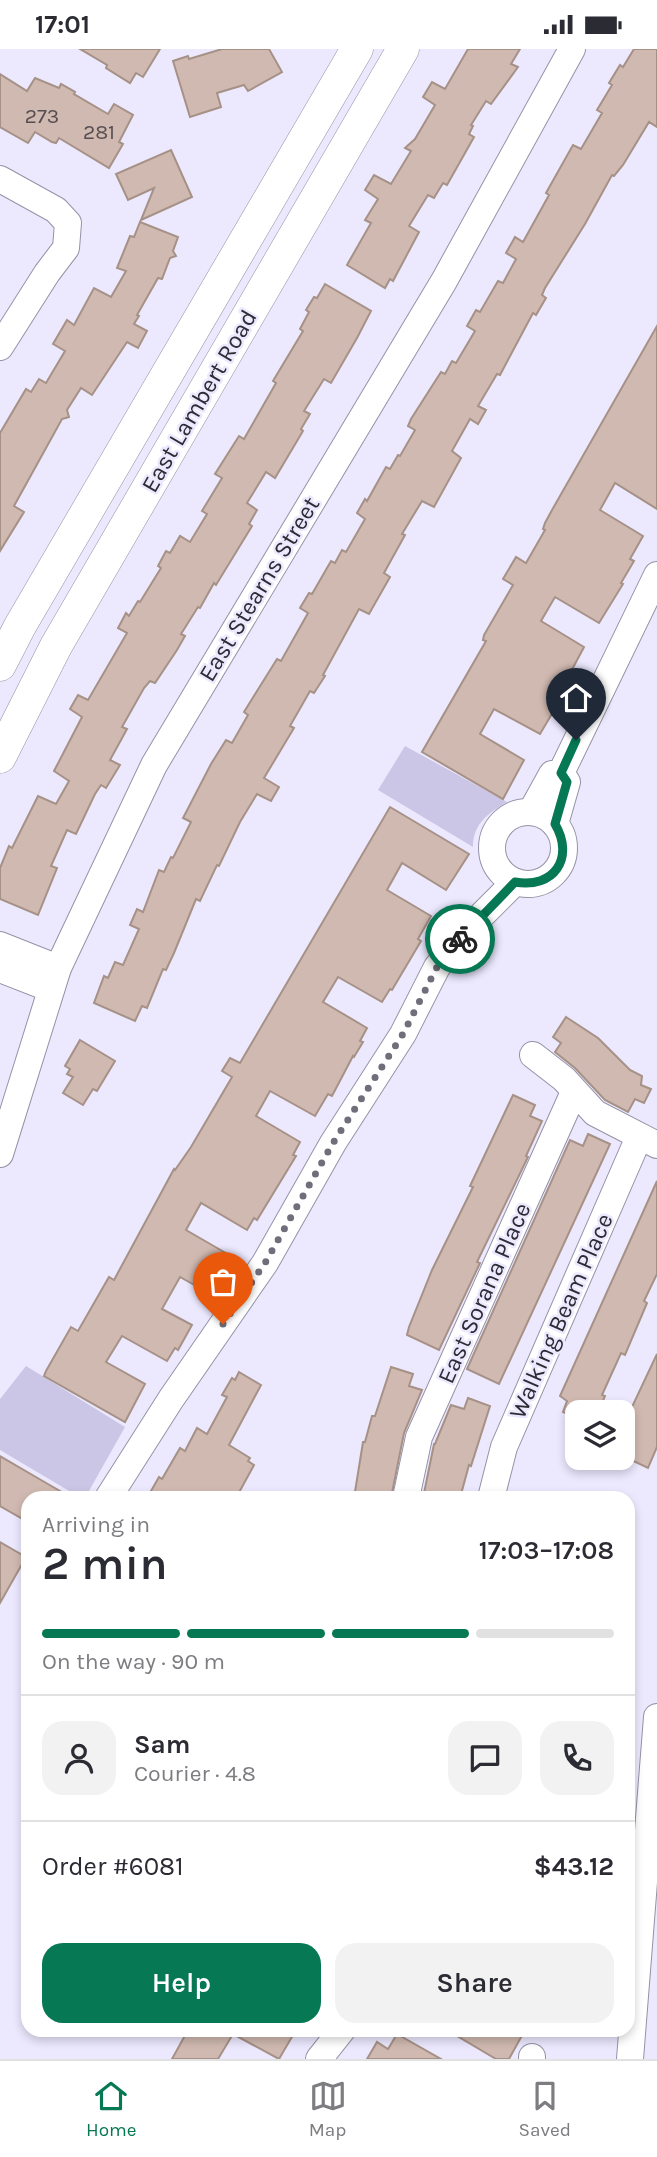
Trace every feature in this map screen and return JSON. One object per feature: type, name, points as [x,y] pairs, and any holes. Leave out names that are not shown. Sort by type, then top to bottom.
[{"type":"main road","name":"East Lambert Road","points":[[0,665],[20,626],[357,49]]},
{"type":"main road","name":"East Lambert Road","points":[[0,757],[56,646],[403,49]]},
{"type":"street","name":"East Stearns Street","points":[[0,1154],[55,978],[155,765],[444,281],[572,49]]},
{"type":"street","points":[[0,179],[55,210],[68,223],[66,248],[0,347]]},
{"type":"street","points":[[543,818],[567,782],[561,773],[657,575]]},
{"type":"street","points":[[511,816],[543,818],[561,834],[563,858],[558,869],[539,883],[527,884],[508,877],[492,852],[496,831],[511,816]]},
{"type":"street","points":[[112,1491],[171,1399],[265,1263],[333,1143],[403,1034],[437,967],[508,877]]},
{"type":"street","points":[[0,945],[55,978]]},
{"type":"street","points":[[0,969],[55,978]]},
{"type":"street","points":[[533,1055],[564,1079],[594,1113],[648,1141]]},
{"type":"street","name":"East Sorana Place","points":[[407,1491],[419,1437],[574,1092]]},
{"type":"street","name":"Walking Beam Place","points":[[493,1491],[504,1447],[648,1141]]},
{"type":"street","points":[[635,1956],[657,1717]]},
{"type":"street","points":[[319,2059],[336,2037]]},
{"type":"street","points":[[630,2059],[631,2037]]},
{"type":"shaded area","points":[[405,746],[507,802],[479,825],[473,847],[378,790]]},
{"type":"shaded area","points":[[26,1366],[125,1427],[89,1491],[69,1491],[0,1450],[0,1399]]},
{"type":"building","points":[[80,49],[160,49],[143,77],[136,73],[130,83]]},
{"type":"building","points":[[222,49],[269,49],[282,72],[248,91],[244,85],[217,93],[221,107],[190,117],[173,61]]},
{"type":"building","points":[[468,49],[520,49],[511,64],[518,67],[491,104],[486,101],[471,125],[473,126],[469,134],[474,137],[447,185],[443,183],[434,198],[428,195],[409,226],[419,232],[393,281],[390,279],[385,288],[347,265],[371,223],[365,220],[378,199],[365,190],[374,175],[391,184],[411,151],[405,148],[415,139],[435,105],[423,97],[432,82],[445,89]]},
{"type":"building","points":[[634,49],[657,49],[657,127],[649,122],[623,165],[612,175],[545,288],[542,295],[546,298],[536,315],[533,313],[500,375],[497,374],[478,406],[486,410],[478,424],[470,419],[452,451],[461,458],[434,507],[422,501],[402,534],[405,535],[384,573],[390,577],[369,614],[359,609],[323,675],[325,676],[314,693],[310,691],[290,726],[294,728],[264,778],[279,787],[271,801],[257,794],[240,822],[200,901],[196,899],[147,1008],[142,1006],[135,1021],[94,1003],[104,976],[108,978],[115,962],[123,965],[139,929],[130,925],[137,909],[143,912],[159,870],[164,872],[171,857],[173,858],[191,822],[183,818],[211,764],[226,740],[232,743],[248,715],[244,712],[277,659],[281,661],[308,613],[300,608],[309,593],[312,594],[331,561],[335,563],[342,550],[346,552],[365,519],[357,513],[386,467],[390,469],[398,455],[400,456],[415,430],[408,426],[411,419],[441,372],[445,374],[452,361],[456,363],[475,331],[467,326],[476,310],[480,312],[498,281],[503,283],[516,259],[506,253],[515,237],[523,242],[573,145],[581,149],[602,113],[597,110],[612,85],[609,83]]},
{"type":"building","points":[[0,74],[27,91],[35,78],[59,88],[61,84],[108,114],[114,104],[133,115],[119,142],[123,144],[109,168],[59,138],[56,143],[52,142],[35,132],[28,143],[0,127]]},
{"type":"building","points":[[171,150],[192,197],[141,220],[154,188],[128,200],[116,174]]},
{"type":"building","points":[[140,222],[178,237],[173,251],[176,256],[170,258],[162,279],[158,278],[134,324],[147,331],[138,348],[127,342],[92,395],[81,388],[67,410],[69,417],[62,419],[14,506],[24,512],[0,551],[0,433],[26,389],[31,392],[39,379],[46,383],[65,351],[53,344],[67,320],[74,325],[94,288],[111,297],[126,271],[117,268],[130,236],[134,237]]},
{"type":"building","points":[[325,284],[371,311],[357,338],[331,383],[324,379],[304,411],[310,414],[301,429],[303,431],[275,478],[266,472],[247,503],[257,510],[249,524],[252,526],[216,585],[214,583],[181,634],[185,636],[177,650],[155,683],[150,681],[144,688],[122,727],[127,729],[110,760],[120,765],[106,788],[101,785],[95,794],[76,834],[67,830],[51,866],[57,868],[38,915],[0,899],[0,868],[9,846],[12,848],[38,796],[56,804],[69,781],[54,771],[82,717],[70,709],[78,695],[88,700],[127,633],[118,628],[126,613],[129,616],[138,601],[140,602],[161,568],[158,566],[166,551],[170,553],[180,536],[190,542],[207,514],[202,511],[222,478],[215,474],[239,436],[244,439],[276,383],[273,381],[303,331],[300,329],[309,312],[306,310]]},
{"type":"building","points":[[657,326],[657,509],[615,483],[600,510],[643,536],[630,559],[634,561],[621,583],[623,584],[599,623],[555,597],[541,621],[584,647],[558,696],[564,699],[540,734],[494,709],[480,734],[524,760],[503,799],[422,752],[486,641],[483,640],[484,635],[513,585],[503,579],[516,557],[526,563],[545,530],[545,523],[552,510]]},
{"type":"building","points":[[390,807],[469,854],[446,890],[402,863],[387,890],[431,916],[418,939],[421,941],[382,1002],[338,977],[323,1002],[367,1028],[360,1041],[363,1042],[332,1096],[328,1094],[315,1116],[270,1091],[256,1116],[300,1142],[293,1155],[296,1156],[257,1220],[254,1218],[247,1230],[201,1203],[186,1230],[231,1256],[218,1279],[222,1281],[214,1296],[180,1277],[162,1309],[192,1325],[178,1350],[175,1348],[167,1361],[122,1336],[106,1362],[145,1384],[125,1422],[44,1376],[46,1371],[71,1327],[78,1331],[109,1277],[114,1280],[174,1169],[191,1147],[232,1077],[222,1071],[230,1058],[240,1063]]},
{"type":"building","points":[[566,1017],[598,1038],[630,1070],[642,1076],[641,1085],[651,1089],[644,1103],[635,1099],[628,1112],[605,1100],[575,1068],[555,1052],[561,1043],[553,1037]]},
{"type":"building","points":[[80,1040],[115,1061],[97,1091],[93,1089],[83,1105],[63,1093],[73,1077],[67,1074],[70,1069],[65,1066]]},
{"type":"building","points":[[513,1095],[535,1105],[530,1116],[542,1121],[439,1350],[407,1335],[409,1327],[432,1270],[473,1187],[470,1186]]},
{"type":"building","points":[[588,1134],[610,1144],[499,1384],[467,1369],[570,1140],[583,1146]]},
{"type":"building","points":[[657,1181],[657,1274],[644,1301],[647,1303],[625,1355],[621,1353],[602,1395],[605,1396],[603,1400],[566,1400],[560,1396]]},
{"type":"building","points":[[657,1354],[657,1447],[648,1468],[635,1462],[635,1401]]},
{"type":"building","points":[[391,1367],[413,1374],[409,1386],[422,1390],[404,1433],[392,1491],[355,1491],[363,1442],[372,1416],[375,1416]]},
{"type":"building","points":[[239,1372],[261,1385],[229,1445],[250,1458],[248,1461],[254,1465],[240,1491],[151,1491],[159,1477],[162,1479],[180,1448],[185,1451],[197,1428],[207,1434],[227,1397],[222,1395],[232,1378],[235,1380]]},
{"type":"building","points":[[468,1398],[490,1406],[462,1491],[424,1491],[434,1444],[451,1405],[464,1409]]},
{"type":"building","points":[[0,1456],[60,1491],[21,1491],[21,1518],[0,1506]]},
{"type":"building","points":[[0,1542],[21,1554],[21,1566],[0,1603]]},
{"type":"building","points":[[184,2037],[231,2037],[218,2059],[172,2059]]},
{"type":"building","points":[[239,2037],[292,2037],[279,2059]]},
{"type":"building","points":[[395,2037],[402,2037],[441,2059],[367,2059],[377,2042],[388,2049]]},
{"type":"building","points":[[459,2037],[521,2037],[509,2059],[496,2059]]},
{"type":"way so far","points":[[223,1324],[265,1263],[333,1143],[403,1034],[437,967],[460,939]]},
{"type":"route","points":[[460,939],[515,882],[539,883],[558,869],[564,846],[555,824],[567,782],[561,773],[576,740]]}]
